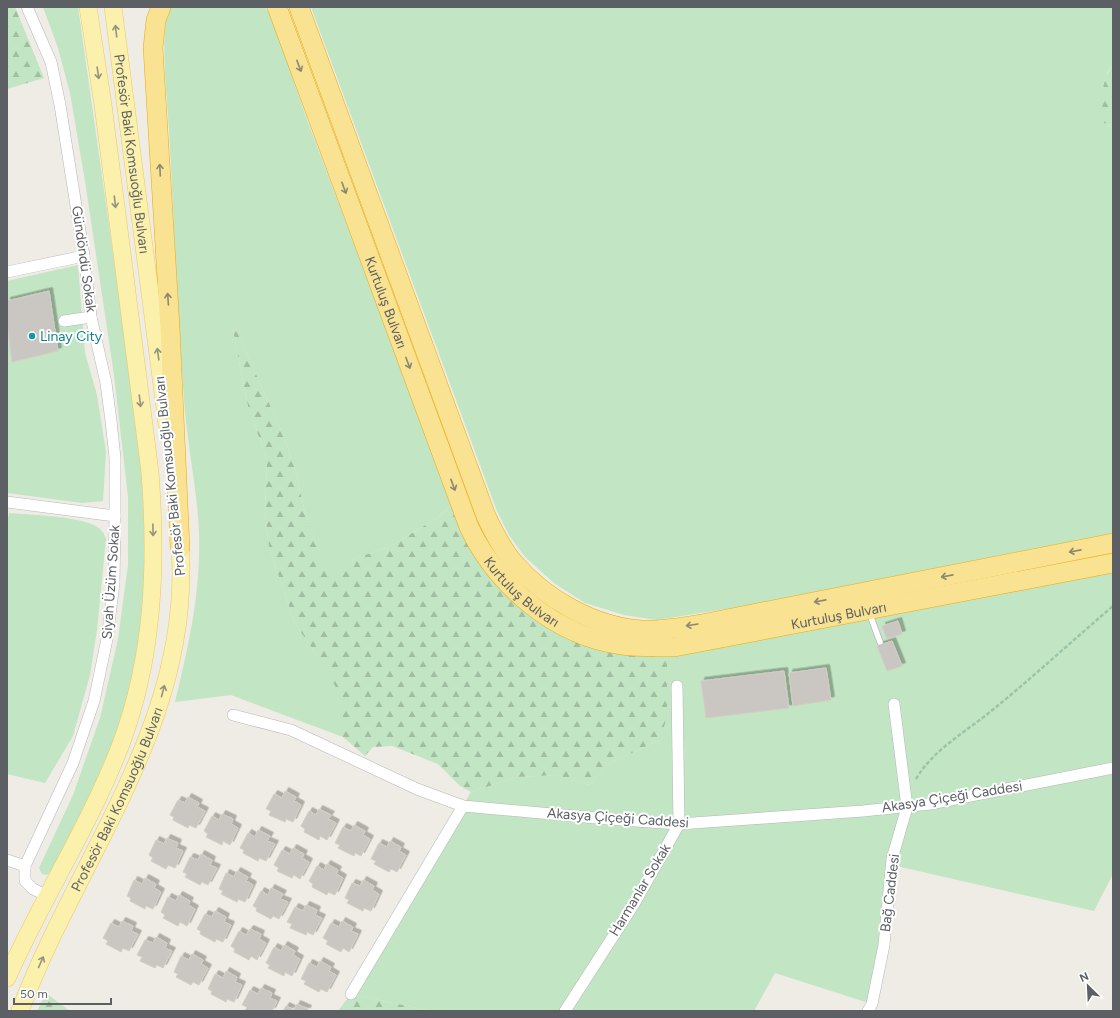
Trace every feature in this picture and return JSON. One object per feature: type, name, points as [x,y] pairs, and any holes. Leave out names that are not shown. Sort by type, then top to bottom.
[{"type":"highway","points":[[161,7],[156,20],[153,48],[170,328],[180,548]]},
{"type":"highway","points":[[273,7],[286,29]]},
{"type":"highway","points":[[277,7],[286,29]]},
{"type":"highway","name":"Kurtuluş Bulvarı","points":[[300,12],[486,516],[494,534],[514,563],[536,584],[558,600],[581,613],[610,624],[641,630],[659,630],[702,624],[1113,543]]},
{"type":"highway","name":"Kurtuluş Bulvarı","points":[[286,29],[370,261],[469,526],[486,558],[514,590],[534,608],[576,632],[621,645],[647,648],[674,647],[1113,563]]},
{"type":"main road","name":"Profesör Baki Komsuoğlu Bulvarı","points":[[7,978],[98,799],[121,743],[141,674],[147,643],[154,577],[153,508],[150,472],[103,105],[88,7]]},
{"type":"main road","name":"Profesör Baki Komsuoğlu Bulvarı","points":[[20,1011],[42,959],[125,793],[156,716],[174,646],[179,613],[182,574],[170,447],[113,7]]},
{"type":"street","name":"Gündöndü Sokak","points":[[27,7],[50,62],[60,104],[84,256],[91,317],[106,383],[115,458],[115,516]]},
{"type":"street","points":[[7,272],[84,256]]},
{"type":"street","points":[[64,321],[91,317]]},
{"type":"street","name":"Siyah Üzüm Sokak","points":[[7,502],[115,516],[114,583],[108,639],[94,701],[73,763],[24,866]]},
{"type":"street","points":[[677,686],[679,824]]},
{"type":"street","name":"Bağ Caddesi","points":[[868,1011],[872,1004],[884,945],[892,859],[907,806],[894,704]]},
{"type":"street","name":"Akasya Çiçeği Caddesi","points":[[233,715],[291,730],[417,789],[463,806],[679,824],[855,812],[930,804],[1113,768]]},
{"type":"street","points":[[351,994],[463,806]]},
{"type":"street","name":"Harmanlar Sokak","points":[[565,1011],[634,904],[679,824]]},
{"type":"street","points":[[7,860],[24,866],[25,881],[33,889],[48,896]]},
{"type":"lane","points":[[868,610],[880,642]]},
{"type":"path","points":[[907,806],[916,779],[922,768],[936,754],[990,712],[1113,606]]},
{"type":"green space","points":[[7,7],[15,7],[44,78],[7,89]]},
{"type":"green space","points":[[43,7],[78,7],[142,457],[148,558],[140,642],[129,695],[112,749],[86,808],[53,869],[47,875],[42,874],[39,868],[73,795],[100,718],[118,639],[128,565],[128,497],[114,375],[85,181],[70,93],[58,48]]},
{"type":"green space","points":[[171,7],[265,7],[272,18],[306,117],[452,504],[439,517],[389,547],[353,559],[328,577],[305,512],[294,466],[284,437],[236,329],[233,330],[248,406],[267,460],[265,512],[269,547],[295,624],[344,699],[343,737],[231,695],[175,702],[189,639],[196,597],[199,532],[187,432],[179,332],[164,46],[167,16]]},
{"type":"green space","points":[[311,7],[1113,7],[1113,64],[1107,73],[1104,123],[1113,125],[1113,533],[739,607],[656,620],[624,615],[585,603],[554,583],[525,557],[509,535],[497,511]]},
{"type":"green space","points":[[1113,64],[1113,125],[1104,123],[1102,92],[1106,78]]},
{"type":"green space","points":[[78,265],[85,353],[97,395],[106,452],[103,501],[82,503],[7,493],[7,281]]},
{"type":"green space","points":[[236,329],[284,437],[294,466],[305,512],[328,576],[353,559],[389,547],[439,517],[452,504],[526,608],[667,655],[667,718],[659,740],[607,765],[589,785],[557,775],[517,777],[471,792],[460,786],[438,764],[392,746],[373,747],[365,756],[343,737],[343,699],[314,651],[295,624],[269,547],[265,512],[267,460],[248,406],[233,330]]},
{"type":"green space","points":[[9,513],[59,517],[86,522],[96,526],[102,531],[106,539],[97,630],[90,675],[73,736],[45,783],[7,774],[7,525]]},
{"type":"green space","points":[[1113,572],[1113,874],[1094,911],[892,865],[872,1004],[775,973],[754,1011],[431,1011],[351,994],[471,792],[517,777],[557,775],[589,785],[607,765],[659,740],[667,655]]},
{"type":"green space","points":[[46,993],[67,1009],[69,1011],[37,1011]]},
{"type":"green space","points":[[351,994],[431,1011],[338,1011]]},
{"type":"building","name":"Linay City","points":[[49,291],[58,351],[12,362],[7,321],[7,301]]},
{"type":"building","points":[[898,621],[902,634],[887,639],[882,626]]},
{"type":"building","points":[[892,641],[902,666],[887,671],[877,646]]},
{"type":"building","points":[[826,668],[831,700],[793,706],[789,673]]},
{"type":"building","points":[[784,671],[789,708],[706,718],[701,681]]},
{"type":"building","points":[[285,791],[296,797],[294,801],[301,805],[293,822],[286,819],[285,822],[269,815],[271,811],[266,809],[274,794],[282,798]]},
{"type":"building","points":[[188,797],[199,803],[197,807],[205,811],[196,828],[189,825],[188,828],[173,820],[174,817],[170,815],[178,800],[185,803]]},
{"type":"building","points":[[319,809],[331,815],[328,819],[336,823],[327,840],[320,836],[319,840],[304,832],[305,829],[301,826],[309,811],[316,815]]},
{"type":"building","points":[[222,814],[233,819],[231,824],[238,828],[230,845],[223,841],[222,845],[206,837],[208,834],[204,831],[212,816],[219,820]]},
{"type":"building","points":[[354,825],[365,831],[363,835],[370,839],[361,856],[355,853],[354,856],[338,848],[340,845],[335,843],[343,827],[351,831]]},
{"type":"building","points":[[258,830],[270,836],[267,841],[275,844],[266,861],[259,858],[258,861],[243,853],[244,850],[240,848],[248,833],[255,837]]},
{"type":"building","points":[[167,838],[178,843],[176,848],[183,851],[175,868],[168,865],[166,869],[151,861],[153,858],[149,855],[156,840],[164,844]]},
{"type":"building","points":[[390,841],[401,847],[399,851],[406,855],[397,872],[391,869],[389,872],[374,864],[376,861],[371,859],[379,843],[387,847]]},
{"type":"building","points":[[293,848],[304,854],[302,858],[309,862],[300,879],[294,875],[292,878],[277,871],[279,868],[274,865],[282,850],[290,854]]},
{"type":"building","points":[[201,854],[212,860],[210,865],[217,868],[208,885],[202,882],[200,885],[185,877],[187,874],[183,872],[190,857],[198,860]]},
{"type":"building","points":[[327,864],[338,870],[336,874],[343,878],[335,895],[328,892],[327,895],[312,887],[313,884],[309,881],[317,866],[324,870]]},
{"type":"building","points":[[237,871],[248,877],[246,881],[253,885],[245,902],[238,899],[237,902],[221,894],[223,891],[219,889],[226,873],[234,877]]},
{"type":"building","points":[[145,878],[156,884],[154,888],[161,892],[153,909],[146,906],[145,909],[130,901],[131,898],[127,896],[134,880],[142,884]]},
{"type":"building","points":[[363,880],[374,886],[372,890],[379,894],[371,911],[364,908],[363,911],[347,903],[349,900],[345,898],[352,883],[360,886]]},
{"type":"building","points":[[271,888],[283,894],[280,899],[288,902],[279,919],[273,916],[271,919],[256,911],[257,908],[253,906],[261,891],[268,895]]},
{"type":"building","points":[[179,895],[190,901],[188,905],[195,909],[187,926],[180,922],[178,926],[163,918],[165,915],[161,912],[168,897],[176,901]]},
{"type":"building","points":[[306,905],[317,910],[315,915],[322,918],[313,935],[307,932],[306,935],[290,928],[292,924],[287,922],[295,907],[303,911]]},
{"type":"building","points":[[215,911],[226,917],[224,922],[231,925],[223,942],[216,939],[215,942],[200,934],[201,931],[197,929],[205,914],[212,917]]},
{"type":"building","points":[[122,921],[133,926],[131,931],[138,934],[129,951],[123,948],[121,952],[106,944],[108,941],[103,938],[111,923],[119,927]]},
{"type":"building","points":[[342,921],[353,927],[351,931],[358,934],[349,952],[343,948],[341,952],[326,944],[328,941],[323,938],[331,923],[339,927]]},
{"type":"building","points":[[250,929],[261,934],[259,939],[266,943],[257,960],[251,956],[249,960],[234,952],[235,949],[231,946],[239,931],[246,935]]},
{"type":"building","points":[[156,937],[167,943],[165,948],[172,951],[163,968],[157,965],[155,968],[140,961],[142,957],[137,955],[145,940],[153,943]]},
{"type":"building","points":[[284,945],[295,951],[293,955],[300,959],[292,976],[285,972],[284,976],[268,968],[270,965],[266,963],[274,947],[281,951]]},
{"type":"building","points":[[192,954],[203,960],[201,964],[208,968],[199,985],[193,982],[191,985],[176,977],[178,974],[174,972],[181,956],[189,960]]},
{"type":"building","points":[[320,961],[331,967],[329,971],[336,975],[327,992],[321,989],[319,992],[304,984],[306,981],[301,979],[309,963],[317,967]]},
{"type":"building","points":[[226,971],[237,977],[235,982],[242,985],[234,1002],[227,999],[226,1002],[211,994],[212,991],[208,989],[215,974],[223,978]]},
{"type":"building","points":[[261,988],[272,993],[270,998],[277,1001],[272,1011],[245,1011],[247,1007],[242,1005],[250,990],[258,994]]},
{"type":"building","points":[[297,1004],[308,1009],[307,1011],[283,1011],[286,1006],[294,1010]]},
{"type":"place","name":"Linay City","points":[[32,336]]}]
